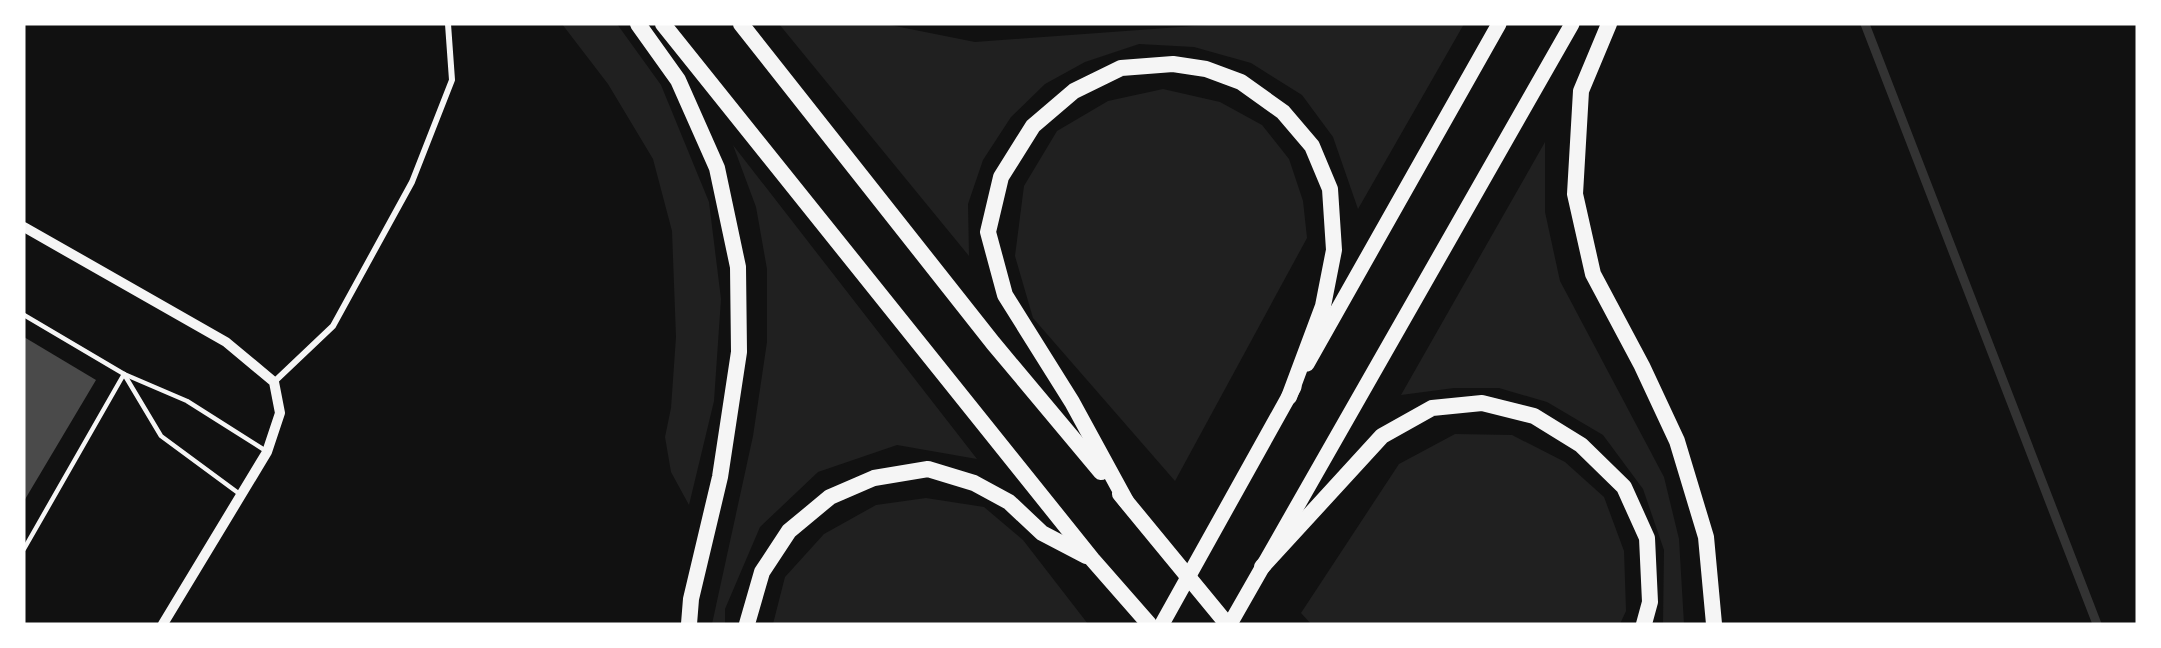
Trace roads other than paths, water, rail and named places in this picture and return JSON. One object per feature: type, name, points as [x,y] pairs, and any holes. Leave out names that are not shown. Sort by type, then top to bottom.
[{"type":"highway","points":[[638,24],[678,80],[717,168],[738,267],[739,352],[720,477],[691,599],[689,624]]},
{"type":"highway","points":[[663,24],[1092,559],[1149,624]]},
{"type":"highway","points":[[741,24],[993,343],[1228,624]]},
{"type":"highway","points":[[1609,24],[1581,91],[1575,194],[1593,274],[1642,366],[1677,441],[1706,537],[1714,624]]},
{"type":"highway","points":[[1126,501],[1072,402],[1005,295],[988,232],[1001,177],[1033,126],[1074,91],[1121,68],[1173,64],[1206,69],[1241,82],[1283,112],[1312,146],[1330,189],[1334,250],[1323,306],[1288,397]]},
{"type":"highway","points":[[1262,567],[1382,436],[1432,408],[1482,403],[1534,416],[1581,445],[1624,487],[1647,538],[1650,602],[1644,624]]},
{"type":"highway","points":[[747,624],[762,572],[789,531],[830,497],[874,478],[928,469],[974,483],[1009,502],[1042,533],[1092,559]]},
{"type":"main road","points":[[1162,624],[1499,24]]},
{"type":"main road","points":[[1228,624],[1572,24]]},
{"type":"street","points":[[274,382],[333,326],[412,182],[452,80],[448,24]]},
{"type":"street","points":[[24,227],[226,342],[274,382],[279,413],[267,452],[163,624]]},
{"type":"lane","points":[[24,315],[124,375],[187,401],[267,452]]},
{"type":"lane","points":[[124,375],[162,436],[242,496]]},
{"type":"lane","points":[[24,549],[124,375]]},
{"type":"waterway","points":[[1865,24],[2097,624]]}]
